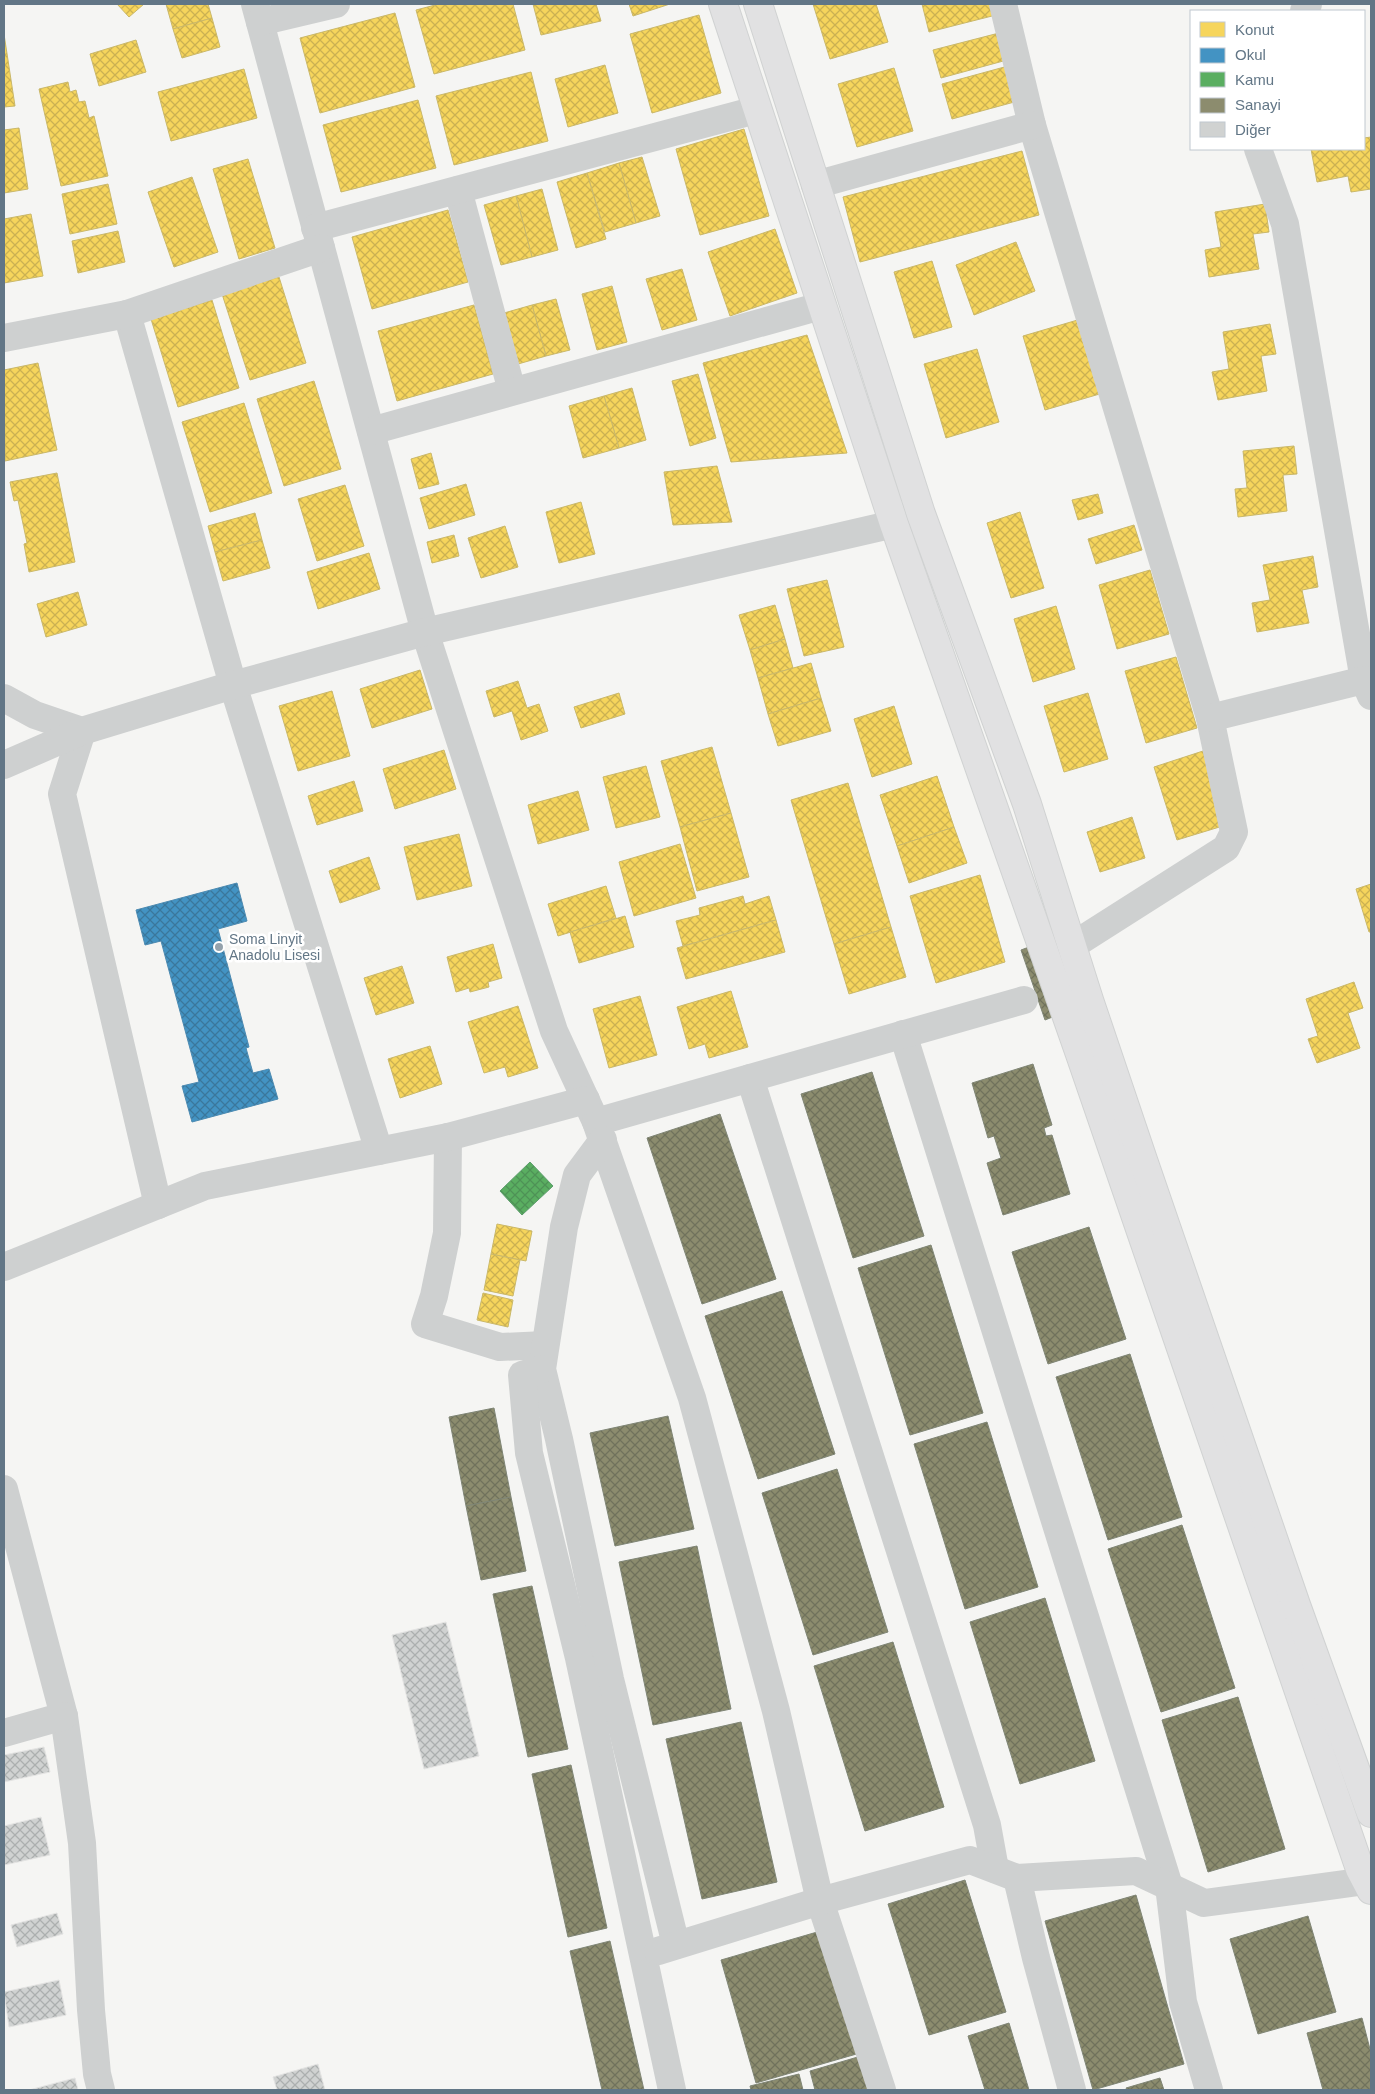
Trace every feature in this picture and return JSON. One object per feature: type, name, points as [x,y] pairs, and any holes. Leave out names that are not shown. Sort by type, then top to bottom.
[{"type":"main road","points":[[723,4],[756,110],[894,524],[1081,1057],[1306,1715],[1360,1869],[1369,1885]]},
{"type":"main road","points":[[758,4],[921,514],[1027,804],[1140,1150],[1296,1605],[1371,1813]]},
{"type":"street","points":[[336,4],[258,13],[425,632],[554,1031],[595,1120],[692,1398],[776,1711],[820,1901],[882,2090]]},
{"type":"street","points":[[1003,4],[1032,125],[1210,718],[1234,832],[1226,848],[1072,946]]},
{"type":"street","points":[[4,338],[127,314],[318,238],[458,190],[756,110]]},
{"type":"street","points":[[815,185],[1032,125]]},
{"type":"street","points":[[1210,718],[1368,688],[1284,224],[1258,150]]},
{"type":"street","points":[[458,190],[512,391]]},
{"type":"street","points":[[370,431],[821,306]]},
{"type":"street","points":[[127,314],[233,684],[379,1151]]},
{"type":"street","points":[[4,765],[82,731],[233,684],[425,632],[894,524],[921,514]]},
{"type":"street","points":[[4,698],[36,715],[82,731]]},
{"type":"street","points":[[82,731],[62,794],[158,1205]]},
{"type":"street","points":[[4,1267],[205,1186],[448,1137],[595,1120],[1024,1000]]},
{"type":"street","points":[[904,1034],[1169,1886],[1183,2002],[1209,2090]]},
{"type":"street","points":[[750,1078],[987,1825],[1036,1958],[1072,2090]]},
{"type":"street","points":[[595,1120],[577,1175],[564,1227],[544,1357],[559,1439],[610,1679],[676,1944]]},
{"type":"street","points":[[448,1137],[447,1233],[434,1296],[425,1324],[500,1347],[544,1357]]},
{"type":"street","points":[[544,1357],[522,1375],[529,1453],[579,1658],[672,2090]]},
{"type":"street","points":[[4,1489],[64,1716],[82,1843],[91,2010],[97,2074],[101,2090]]},
{"type":"street","points":[[4,1733],[64,1716]]},
{"type":"street","points":[[643,1956],[676,1944],[820,1901],[970,1860],[1006,1874],[1136,1871],[1204,1903],[1369,1885]]},
{"type":"building: Konut","points":[[117,4],[144,4],[129,17]]},
{"type":"building: Konut","points":[[166,4],[208,4],[212,18],[173,29]]},
{"type":"building: Konut","points":[[439,4],[513,4],[525,50],[434,74],[416,10]]},
{"type":"building: Konut","points":[[533,4],[596,4],[601,21],[541,35]]},
{"type":"building: Konut","points":[[629,4],[670,4],[633,16]]},
{"type":"building: Konut","points":[[813,4],[876,4],[888,42],[830,59]]},
{"type":"building: Konut","points":[[922,4],[993,4],[996,15],[929,32]]},
{"type":"building: Konut","points":[[395,13],[415,87],[320,113],[300,38]]},
{"type":"building: Konut","points":[[699,15],[721,93],[652,113],[630,34]]},
{"type":"building: Konut","points":[[212,18],[220,47],[182,58],[173,29]]},
{"type":"building: Konut","points":[[999,33],[1007,60],[941,78],[933,50]]},
{"type":"building: Konut","points":[[4,34],[15,106],[4,107]]},
{"type":"building: Konut","points":[[136,40],[146,72],[99,86],[90,54]]},
{"type":"building: Konut","points":[[605,65],[618,113],[568,127],[555,79]]},
{"type":"building: Konut","points":[[1008,66],[1018,101],[952,119],[942,84]]},
{"type":"building: Konut","points":[[894,68],[913,131],[857,147],[838,84]]},
{"type":"building: Konut","points":[[244,69],[257,118],[171,141],[158,92]]},
{"type":"building: Konut","points":[[531,72],[548,141],[454,165],[436,96]]},
{"type":"building: Konut","points":[[68,82],[70,92],[76,90],[79,102],[85,101],[89,118],[94,116],[108,176],[61,186],[39,89]]},
{"type":"building: Konut","points":[[418,100],[436,168],[341,192],[323,125]]},
{"type":"building: Konut","points":[[19,128],[28,189],[4,193],[4,130]]},
{"type":"building: Konut","points":[[744,129],[769,216],[700,235],[676,149]]},
{"type":"building: Konut","points":[[1371,137],[1371,189],[1351,192],[1348,176],[1317,182],[1311,150],[1365,150],[1365,138]]},
{"type":"building: Konut","points":[[1022,151],[1039,215],[860,262],[843,197]]},
{"type":"building: Konut","points":[[642,157],[660,216],[636,223],[619,163]]},
{"type":"building: Konut","points":[[248,159],[275,248],[239,259],[213,169]]},
{"type":"building: Konut","points":[[619,163],[636,223],[605,232],[587,173]]},
{"type":"building: Konut","points":[[587,173],[606,239],[576,248],[557,182]]},
{"type":"building: Konut","points":[[192,177],[218,252],[174,267],[148,192]]},
{"type":"building: Konut","points":[[108,184],[117,224],[70,234],[62,194]]},
{"type":"building: Konut","points":[[542,189],[558,250],[532,257],[516,196]]},
{"type":"building: Konut","points":[[516,196],[532,257],[501,265],[484,205]]},
{"type":"building: Konut","points":[[1265,204],[1269,232],[1253,234],[1259,269],[1209,277],[1205,250],[1221,247],[1215,212]]},
{"type":"building: Konut","points":[[448,210],[468,282],[372,309],[352,237]]},
{"type":"building: Konut","points":[[31,214],[43,276],[4,283],[4,219]]},
{"type":"building: Konut","points":[[775,229],[797,293],[730,316],[708,252]]},
{"type":"building: Konut","points":[[118,231],[125,262],[78,273],[72,241]]},
{"type":"building: Konut","points":[[1016,242],[1035,291],[974,315],[956,265]]},
{"type":"building: Konut","points":[[932,261],[952,327],[914,338],[894,272]]},
{"type":"building: Konut","points":[[682,269],[697,320],[662,330],[646,279]]},
{"type":"building: Konut","points":[[279,277],[306,363],[250,380],[222,294]]},
{"type":"building: Konut","points":[[612,286],[627,342],[597,350],[582,294]]},
{"type":"building: Konut","points":[[556,299],[570,350],[546,356],[532,305]]},
{"type":"building: Konut","points":[[212,300],[239,388],[178,407],[151,319]]},
{"type":"building: Konut","points":[[474,305],[493,374],[397,401],[378,331]]},
{"type":"building: Konut","points":[[532,305],[546,356],[518,364],[504,313]]},
{"type":"building: Konut","points":[[1081,319],[1103,393],[1045,410],[1023,336]]},
{"type":"building: Konut","points":[[1270,324],[1276,354],[1261,356],[1267,391],[1218,400],[1212,372],[1229,369],[1223,332]]},
{"type":"building: Konut","points":[[807,335],[847,453],[731,462],[703,363]]},
{"type":"building: Konut","points":[[977,349],[999,422],[946,438],[924,364]]},
{"type":"building: Konut","points":[[38,363],[57,450],[5,461],[4,370]]},
{"type":"building: Konut","points":[[698,374],[716,438],[690,446],[672,381]]},
{"type":"building: Konut","points":[[314,381],[341,469],[284,486],[257,399]]},
{"type":"building: Konut","points":[[632,388],[646,440],[619,448],[604,396]]},
{"type":"building: Konut","points":[[604,396],[619,448],[583,458],[569,406]]},
{"type":"building: Konut","points":[[244,403],[272,493],[210,512],[182,422]]},
{"type":"building: Konut","points":[[1294,446],[1297,474],[1283,475],[1287,511],[1238,517],[1235,489],[1247,488],[1243,451]]},
{"type":"building: Konut","points":[[431,453],[439,484],[419,489],[411,459]]},
{"type":"building: Konut","points":[[717,466],[732,522],[673,525],[664,472]]},
{"type":"building: Konut","points":[[57,473],[75,562],[29,572],[24,544],[27,543],[18,500],[14,501],[10,482]]},
{"type":"building: Konut","points":[[466,484],[475,515],[429,529],[420,498]]},
{"type":"building: Konut","points":[[345,485],[364,546],[317,561],[298,499]]},
{"type":"building: Konut","points":[[1098,494],[1103,513],[1078,520],[1072,500]]},
{"type":"building: Konut","points":[[581,502],[595,554],[559,563],[546,512]]},
{"type":"building: Konut","points":[[1020,512],[1044,588],[1011,598],[987,523]]},
{"type":"building: Konut","points":[[255,513],[262,540],[215,552],[208,526]]},
{"type":"building: Konut","points":[[1134,525],[1142,550],[1096,564],[1088,539]]},
{"type":"building: Konut","points":[[505,526],[518,567],[481,578],[468,538]]},
{"type":"building: Konut","points":[[454,535],[459,556],[432,563],[427,542]]},
{"type":"building: Konut","points":[[262,540],[270,568],[223,581],[215,552]]},
{"type":"building: Konut","points":[[369,553],[380,589],[318,609],[307,572]]},
{"type":"building: Konut","points":[[1313,556],[1318,587],[1302,590],[1309,623],[1257,632],[1252,603],[1270,600],[1263,565]]},
{"type":"building: Konut","points":[[1150,570],[1169,634],[1117,649],[1099,585]]},
{"type":"building: Konut","points":[[827,580],[844,647],[804,656],[787,589]]},
{"type":"building: Konut","points":[[78,592],[87,625],[46,637],[37,604]]},
{"type":"building: Konut","points":[[775,605],[785,639],[750,650],[739,615]]},
{"type":"building: Konut","points":[[1056,606],[1075,669],[1033,682],[1014,619]]},
{"type":"building: Konut","points":[[785,639],[793,668],[758,678],[750,650]]},
{"type":"building: Konut","points":[[1176,657],[1197,728],[1146,743],[1125,671]]},
{"type":"building: Konut","points":[[811,663],[821,698],[768,714],[758,678]]},
{"type":"building: Konut","points":[[420,670],[432,709],[372,728],[360,689]]},
{"type":"building: Konut","points":[[518,681],[527,708],[539,704],[548,731],[521,740],[512,711],[494,717],[486,691]]},
{"type":"building: Konut","points":[[332,691],[350,756],[298,771],[279,706]]},
{"type":"building: Konut","points":[[619,693],[625,714],[581,728],[574,707]]},
{"type":"building: Konut","points":[[1088,693],[1108,759],[1064,772],[1044,706]]},
{"type":"building: Konut","points":[[821,698],[831,731],[778,746],[768,714]]},
{"type":"building: Konut","points":[[894,706],[912,764],[872,777],[854,719]]},
{"type":"building: Konut","points":[[712,747],[731,813],[680,827],[661,761]]},
{"type":"building: Konut","points":[[444,750],[456,789],[395,809],[383,769]]},
{"type":"building: Konut","points":[[1203,751],[1226,825],[1177,840],[1154,767]]},
{"type":"building: Konut","points":[[646,766],[660,817],[616,828],[603,777]]},
{"type":"building: Konut","points":[[937,776],[954,827],[897,846],[880,795]]},
{"type":"building: Konut","points":[[354,781],[363,811],[317,825],[308,796]]},
{"type":"building: Konut","points":[[848,783],[891,927],[834,944],[791,800]]},
{"type":"building: Konut","points":[[578,791],[589,830],[538,844],[528,805]]},
{"type":"building: Konut","points":[[731,813],[749,877],[697,891],[680,827]]},
{"type":"building: Konut","points":[[1132,817],[1145,858],[1100,872],[1087,832]]},
{"type":"building: Konut","points":[[954,827],[967,863],[909,883],[897,846]]},
{"type":"building: Konut","points":[[459,834],[472,886],[417,900],[404,847]]},
{"type":"building: Konut","points":[[680,844],[696,898],[634,916],[619,862]]},
{"type":"building: Konut","points":[[369,857],[380,889],[340,903],[329,871]]},
{"type":"building: Konut","points":[[980,875],[1005,962],[936,983],[910,896]]},
{"type":"building: Konut","points":[[1371,884],[1371,932],[1369,932],[1356,889]]},
{"type":"building: Konut","points":[[606,886],[616,918],[558,936],[548,904]]},
{"type":"building: Konut","points":[[743,896],[745,904],[769,896],[776,920],[683,946],[676,921],[700,915],[699,908]]},
{"type":"building: Konut","points":[[625,916],[634,947],[579,963],[570,932]]},
{"type":"building: Konut","points":[[776,920],[785,952],[686,979],[677,948]]},
{"type":"building: Konut","points":[[891,927],[906,977],[849,994],[834,944]]},
{"type":"building: Konut","points":[[493,944],[502,978],[488,982],[489,987],[470,992],[469,988],[456,992],[447,957]]},
{"type":"building: Konut","points":[[402,966],[414,1003],[376,1015],[364,978]]},
{"type":"building: Konut","points":[[1354,982],[1363,1008],[1348,1013],[1360,1048],[1317,1063],[1308,1039],[1318,1036],[1306,999]]},
{"type":"building: Konut","points":[[731,991],[748,1047],[709,1058],[705,1044],[689,1049],[677,1007]]},
{"type":"building: Konut","points":[[640,996],[657,1055],[609,1068],[593,1009]]},
{"type":"building: Konut","points":[[518,1006],[538,1068],[508,1077],[505,1067],[484,1073],[468,1022]]},
{"type":"building: Konut","points":[[430,1046],[442,1084],[400,1098],[388,1059]]},
{"type":"building: Konut","points":[[497,1224],[532,1231],[526,1261],[491,1254]]},
{"type":"building: Konut","points":[[491,1254],[520,1260],[513,1296],[484,1290]]},
{"type":"building: Konut","points":[[483,1293],[513,1300],[508,1327],[477,1320]]},
{"type":"building: Okul","points":[[237,883],[247,921],[218,929],[249,1047],[246,1048],[253,1073],[269,1069],[278,1099],[192,1122],[182,1086],[199,1082],[161,941],[145,945],[136,910]]},
{"type":"building: Kamu","points":[[530,1162],[553,1186],[522,1215],[500,1191]]},
{"type":"building: Sanayi","points":[[1037,944],[1060,1014],[1045,1020],[1021,950]]},
{"type":"building: Sanayi","points":[[1033,1064],[1052,1125],[1044,1128],[1046,1136],[1052,1135],[1070,1194],[1003,1215],[987,1163],[1001,1158],[994,1136],[988,1138],[972,1083]]},
{"type":"building: Sanayi","points":[[872,1072],[924,1236],[853,1258],[801,1094]]},
{"type":"building: Sanayi","points":[[720,1114],[776,1279],[702,1304],[647,1138]]},
{"type":"building: Sanayi","points":[[1089,1227],[1126,1339],[1048,1364],[1012,1252]]},
{"type":"building: Sanayi","points":[[931,1245],[983,1413],[910,1435],[858,1268]]},
{"type":"building: Sanayi","points":[[782,1291],[835,1454],[758,1479],[705,1316]]},
{"type":"building: Sanayi","points":[[1130,1354],[1182,1517],[1108,1540],[1056,1377]]},
{"type":"building: Sanayi","points":[[494,1408],[511,1497],[466,1506],[449,1417]]},
{"type":"building: Sanayi","points":[[668,1416],[694,1529],[615,1546],[590,1433]]},
{"type":"building: Sanayi","points":[[987,1422],[1038,1587],[965,1609],[914,1444]]},
{"type":"building: Sanayi","points":[[837,1469],[888,1632],[813,1655],[762,1493]]},
{"type":"building: Sanayi","points":[[511,1497],[526,1571],[481,1580],[466,1506]]},
{"type":"building: Sanayi","points":[[1182,1525],[1235,1688],[1161,1712],[1108,1549]]},
{"type":"building: Sanayi","points":[[697,1546],[731,1709],[653,1725],[619,1562]]},
{"type":"building: Sanayi","points":[[532,1586],[568,1749],[528,1757],[493,1594]]},
{"type":"building: Sanayi","points":[[1045,1598],[1095,1761],[1020,1784],[970,1622]]},
{"type":"building: Sanayi","points":[[893,1642],[944,1807],[865,1831],[814,1666]]},
{"type":"building: Sanayi","points":[[1238,1697],[1285,1849],[1208,1872],[1162,1720]]},
{"type":"building: Sanayi","points":[[741,1722],[777,1882],[702,1899],[666,1739]]},
{"type":"building: Sanayi","points":[[571,1765],[607,1928],[568,1937],[532,1774]]},
{"type":"building: Sanayi","points":[[965,1880],[1006,2012],[929,2035],[888,1904]]},
{"type":"building: Sanayi","points":[[1136,1895],[1184,2064],[1093,2090],[1045,1921]]},
{"type":"building: Sanayi","points":[[1308,1916],[1336,2012],[1258,2034],[1230,1939]]},
{"type":"building: Sanayi","points":[[824,1930],[860,2053],[756,2083],[721,1960]]},
{"type":"building: Sanayi","points":[[610,1941],[644,2090],[602,2090],[570,1951]]},
{"type":"building: Sanayi","points":[[1362,2018],[1371,2053],[1371,2090],[1323,2090],[1307,2033]]},
{"type":"building: Sanayi","points":[[1009,2023],[1029,2090],[985,2090],[968,2036]]},
{"type":"building: Sanayi","points":[[868,2054],[878,2090],[815,2090],[810,2071]]},
{"type":"building: Sanayi","points":[[799,2074],[803,2090],[751,2090],[750,2086]]},
{"type":"building: Sanayi","points":[[1160,2078],[1164,2090],[1127,2090],[1126,2088]]},
{"type":"building: Diğer","points":[[446,1622],[479,1756],[424,1769],[392,1635]]},
{"type":"building: Diğer","points":[[44,1747],[50,1772],[4,1782],[4,1755]]},
{"type":"building: Diğer","points":[[41,1817],[50,1855],[4,1865],[4,1826]]},
{"type":"building: Diğer","points":[[57,1913],[63,1934],[17,1947],[11,1925]]},
{"type":"building: Diğer","points":[[59,1980],[66,2015],[9,2027],[4,1992]]},
{"type":"building: Diğer","points":[[318,2064],[325,2090],[277,2090],[273,2077]]},
{"type":"building: Diğer","points":[[75,2078],[78,2090],[29,2090]]},
{"type":"place","name":"Soma Linyit Anadolu Lisesi","points":[[219,947]]}]
